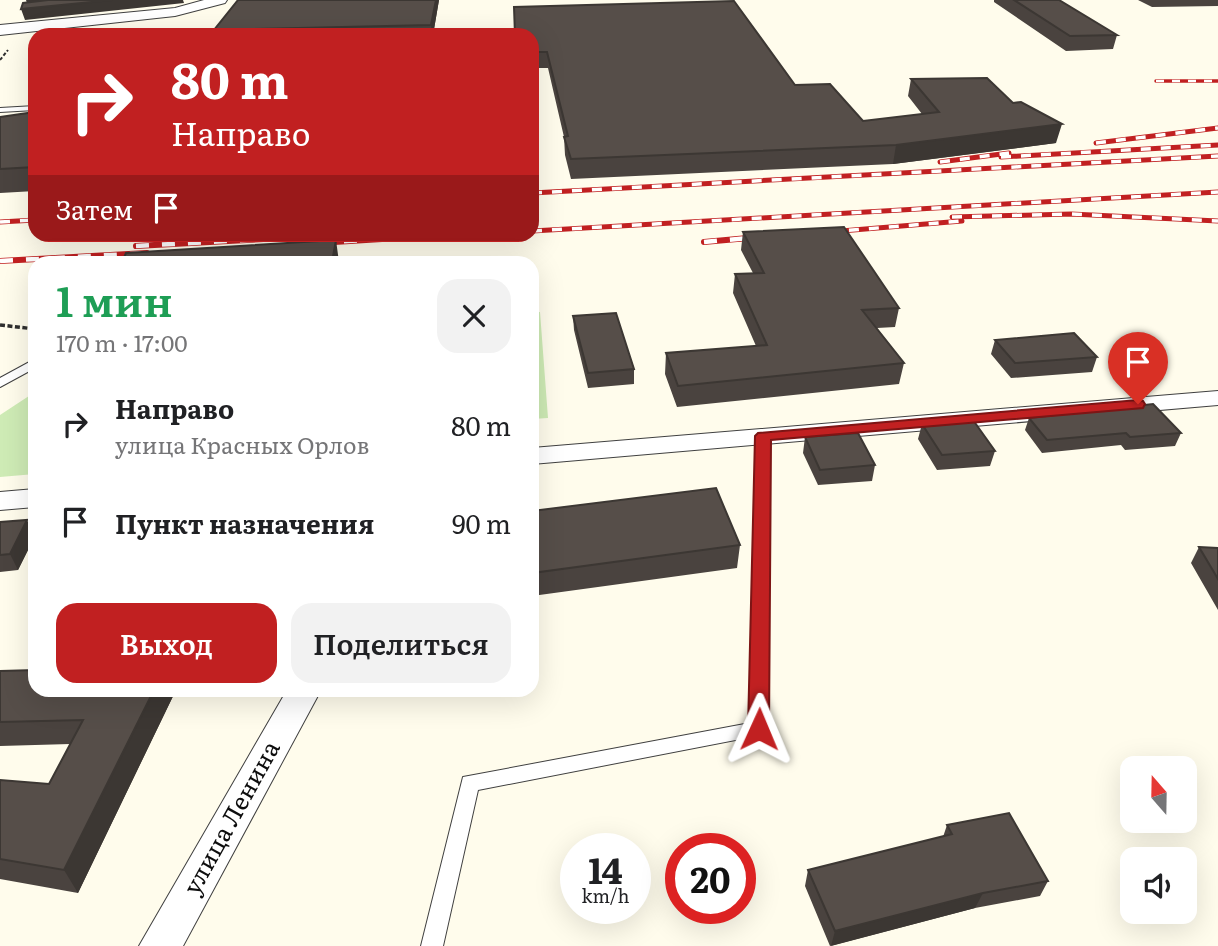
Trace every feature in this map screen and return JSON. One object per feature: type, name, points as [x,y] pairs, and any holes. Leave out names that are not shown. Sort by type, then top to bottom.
[{"type":"street","points":[[0,30],[175,12],[220,0]]},
{"type":"street","points":[[539,455],[1218,398]]},
{"type":"street","points":[[0,501],[28,499]]},
{"type":"street","name":"улица Ленина","points":[[160,946],[300,697]]},
{"type":"lane","points":[[0,110],[28,108]]},
{"type":"lane","points":[[0,383],[28,367]]},
{"type":"lane","points":[[432,946],[470,783],[759,729],[763,436]]},
{"type":"path","points":[[0,325],[28,328]]},
{"type":"green space","points":[[539,312],[540,312],[548,418],[539,419]]},
{"type":"green space","points":[[28,397],[28,475],[0,477],[0,415]]},
{"type":"building","points":[[48,0],[112,0],[21,9],[23,3]]},
{"type":"building","points":[[238,0],[436,0],[431,25],[216,28]]},
{"type":"building","points":[[1014,0],[1059,0],[1117,35],[1070,36]]},
{"type":"building","points":[[734,1],[795,85],[830,84],[863,121],[939,112],[911,79],[987,78],[1013,103],[1021,102],[1062,124],[896,145],[571,159],[564,137],[568,136],[547,52],[539,52],[539,28],[515,28],[514,7]]},
{"type":"building","points":[[28,113],[28,167],[0,169],[0,117]]},
{"type":"building","points":[[844,227],[899,308],[862,310],[904,363],[678,386],[666,353],[767,345],[735,274],[764,273],[743,232]]},
{"type":"building","points":[[336,242],[333,256],[125,256],[126,253]]},
{"type":"building","points":[[616,313],[634,369],[588,373],[573,316]]},
{"type":"building","points":[[1074,333],[1097,357],[1015,363],[995,340]]},
{"type":"building","points":[[1153,404],[1181,433],[1130,437],[1126,433],[1047,440],[1029,418]]},
{"type":"building","points":[[973,420],[995,451],[942,455],[922,424]]},
{"type":"building","points":[[858,433],[875,465],[820,470],[805,437]]},
{"type":"building","points":[[716,488],[740,545],[539,572],[539,510]]},
{"type":"building","points":[[27,520],[10,554],[0,555],[0,522]]},
{"type":"building","points":[[1199,547],[1218,548],[1218,579]]},
{"type":"building","points":[[28,670],[28,697],[150,697],[64,870],[0,859],[0,780],[49,784],[83,720],[0,722],[0,671]]},
{"type":"building","points":[[1009,813],[1048,881],[983,893],[835,931],[808,870],[952,834],[947,825]]},
{"type":"railway","points":[[1156,81],[1218,81]]},
{"type":"railway","points":[[1096,143],[1218,128]]},
{"type":"railway","points":[[1001,157],[1218,145]]},
{"type":"railway","points":[[940,162],[1009,153]]},
{"type":"railway","points":[[539,193],[1218,156]]},
{"type":"railway","points":[[539,231],[1218,192]]},
{"type":"railway","points":[[952,217],[1071,214],[1218,221]]},
{"type":"railway","points":[[0,222],[28,220]]},
{"type":"railway","points":[[829,232],[962,221]]},
{"type":"railway","points":[[704,242],[759,237]]},
{"type":"railway","points":[[738,239],[763,237]]},
{"type":"railway","points":[[136,246],[210,242]]},
{"type":"railway","points":[[318,243],[334,242]]},
{"type":"railway","points":[[92,256],[147,253]]},
{"type":"railway","points":[[0,261],[28,259]]},
{"type":"route","points":[[759,729],[763,436],[1138,404]]}]
